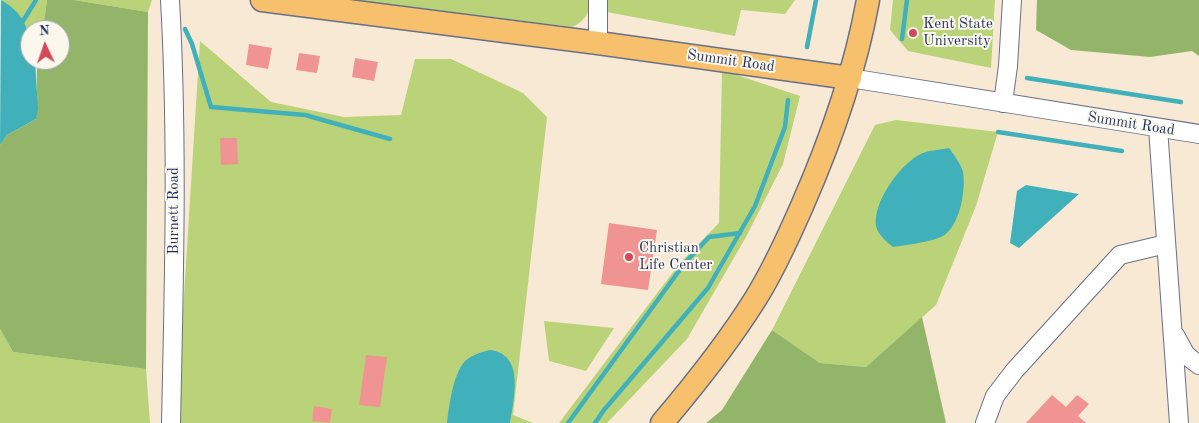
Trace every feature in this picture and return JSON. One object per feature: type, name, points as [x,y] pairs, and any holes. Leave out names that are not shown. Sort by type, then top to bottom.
[{"type":"main road","name":"Summit Road","points":[[262,0],[598,43],[850,78]]},
{"type":"main road","points":[[662,423],[708,368],[762,288],[783,249],[821,163],[850,78],[868,0]]},
{"type":"street","name":"Burnett Road","points":[[170,0],[175,162],[171,423]]},
{"type":"street","points":[[598,0],[598,43]]},
{"type":"street","points":[[1003,104],[1008,66],[1012,0]]},
{"type":"street","name":"Summit Road","points":[[850,78],[1199,134]]},
{"type":"street","points":[[1158,128],[1179,423]]},
{"type":"street","points":[[985,423],[995,396],[1015,370],[1120,255],[1166,244]]},
{"type":"street","points":[[1173,332],[1186,355],[1199,365]]},
{"type":"green space","points":[[1,0],[47,0],[44,20],[21,20],[11,7]]},
{"type":"green space","points":[[47,0],[74,0],[148,12],[146,369],[13,352],[0,329],[0,145],[7,135],[36,119],[37,70],[70,70],[70,20],[44,20]]},
{"type":"green space","points":[[74,0],[152,0],[148,12]]},
{"type":"green space","points":[[352,0],[591,0],[586,16],[572,27]]},
{"type":"green space","points":[[607,0],[795,0],[785,14],[741,10],[735,36],[607,12]]},
{"type":"green space","points":[[893,0],[995,0],[991,68],[908,51],[890,30]]},
{"type":"green space","points":[[1037,0],[1199,0],[1199,56],[1192,51],[1150,57],[1071,50],[1036,30]]},
{"type":"green space","points":[[200,41],[271,102],[344,117],[401,115],[415,59],[451,59],[523,93],[547,117],[513,415],[533,423],[176,423]]},
{"type":"green space","points":[[722,70],[800,96],[783,164],[746,237],[687,339],[607,423],[559,423],[680,263],[719,223]]},
{"type":"green space","points":[[896,120],[998,132],[976,206],[936,305],[866,367],[820,363],[772,330],[875,125]]},
{"type":"green space","points":[[922,317],[946,423],[706,423],[722,410],[772,330],[820,363],[866,367]]},
{"type":"green space","points":[[544,321],[614,328],[586,371],[549,361]]},
{"type":"green space","points":[[0,329],[13,352],[146,369],[150,423],[0,423]]},
{"type":"water","points":[[1,0],[10,6],[23,20],[20,20],[20,70],[36,70],[38,109],[36,119],[7,135],[0,145]]},
{"type":"water","points":[[949,148],[961,166],[964,180],[958,216],[954,224],[949,231],[938,238],[893,247],[881,235],[876,226],[876,217],[883,196],[903,167],[911,160],[926,152]]},
{"type":"water","points":[[1026,185],[1079,194],[1019,248],[1010,243],[1017,191]]},
{"type":"water","points":[[490,350],[501,353],[513,369],[515,390],[510,423],[447,423],[452,391],[461,367],[471,357]]},
{"type":"building","points":[[249,44],[272,48],[268,69],[246,65]]},
{"type":"building","points":[[299,53],[320,56],[317,73],[296,70]]},
{"type":"building","points":[[355,58],[378,62],[374,81],[352,77]]},
{"type":"building","points":[[220,138],[237,138],[238,164],[221,165]]},
{"type":"building","name":"Christian Life Center","points":[[609,223],[657,230],[648,290],[601,284]]},
{"type":"building","points":[[366,355],[387,357],[380,407],[359,405]]},
{"type":"building","points":[[1052,395],[1066,407],[1077,395],[1089,404],[1078,416],[1086,423],[1026,423]]},
{"type":"building","points":[[314,406],[332,409],[330,423],[312,421]]},
{"type":"waterway","points":[[24,20],[36,0]]},
{"type":"waterway","points":[[807,47],[816,0]]},
{"type":"waterway","points":[[902,39],[907,0]]},
{"type":"waterway","points":[[185,29],[192,44],[211,107],[305,115],[390,139]]},
{"type":"waterway","points":[[1027,78],[1181,102]]},
{"type":"waterway","points":[[595,423],[708,288],[755,206],[785,127],[788,100]]},
{"type":"waterway","points":[[998,132],[1122,151]]},
{"type":"waterway","points":[[568,423],[684,264],[709,237],[740,233]]},
{"type":"place","name":"Kent State University","points":[[913,33]]},
{"type":"place","name":"Christian Life Center","points":[[629,257]]}]
